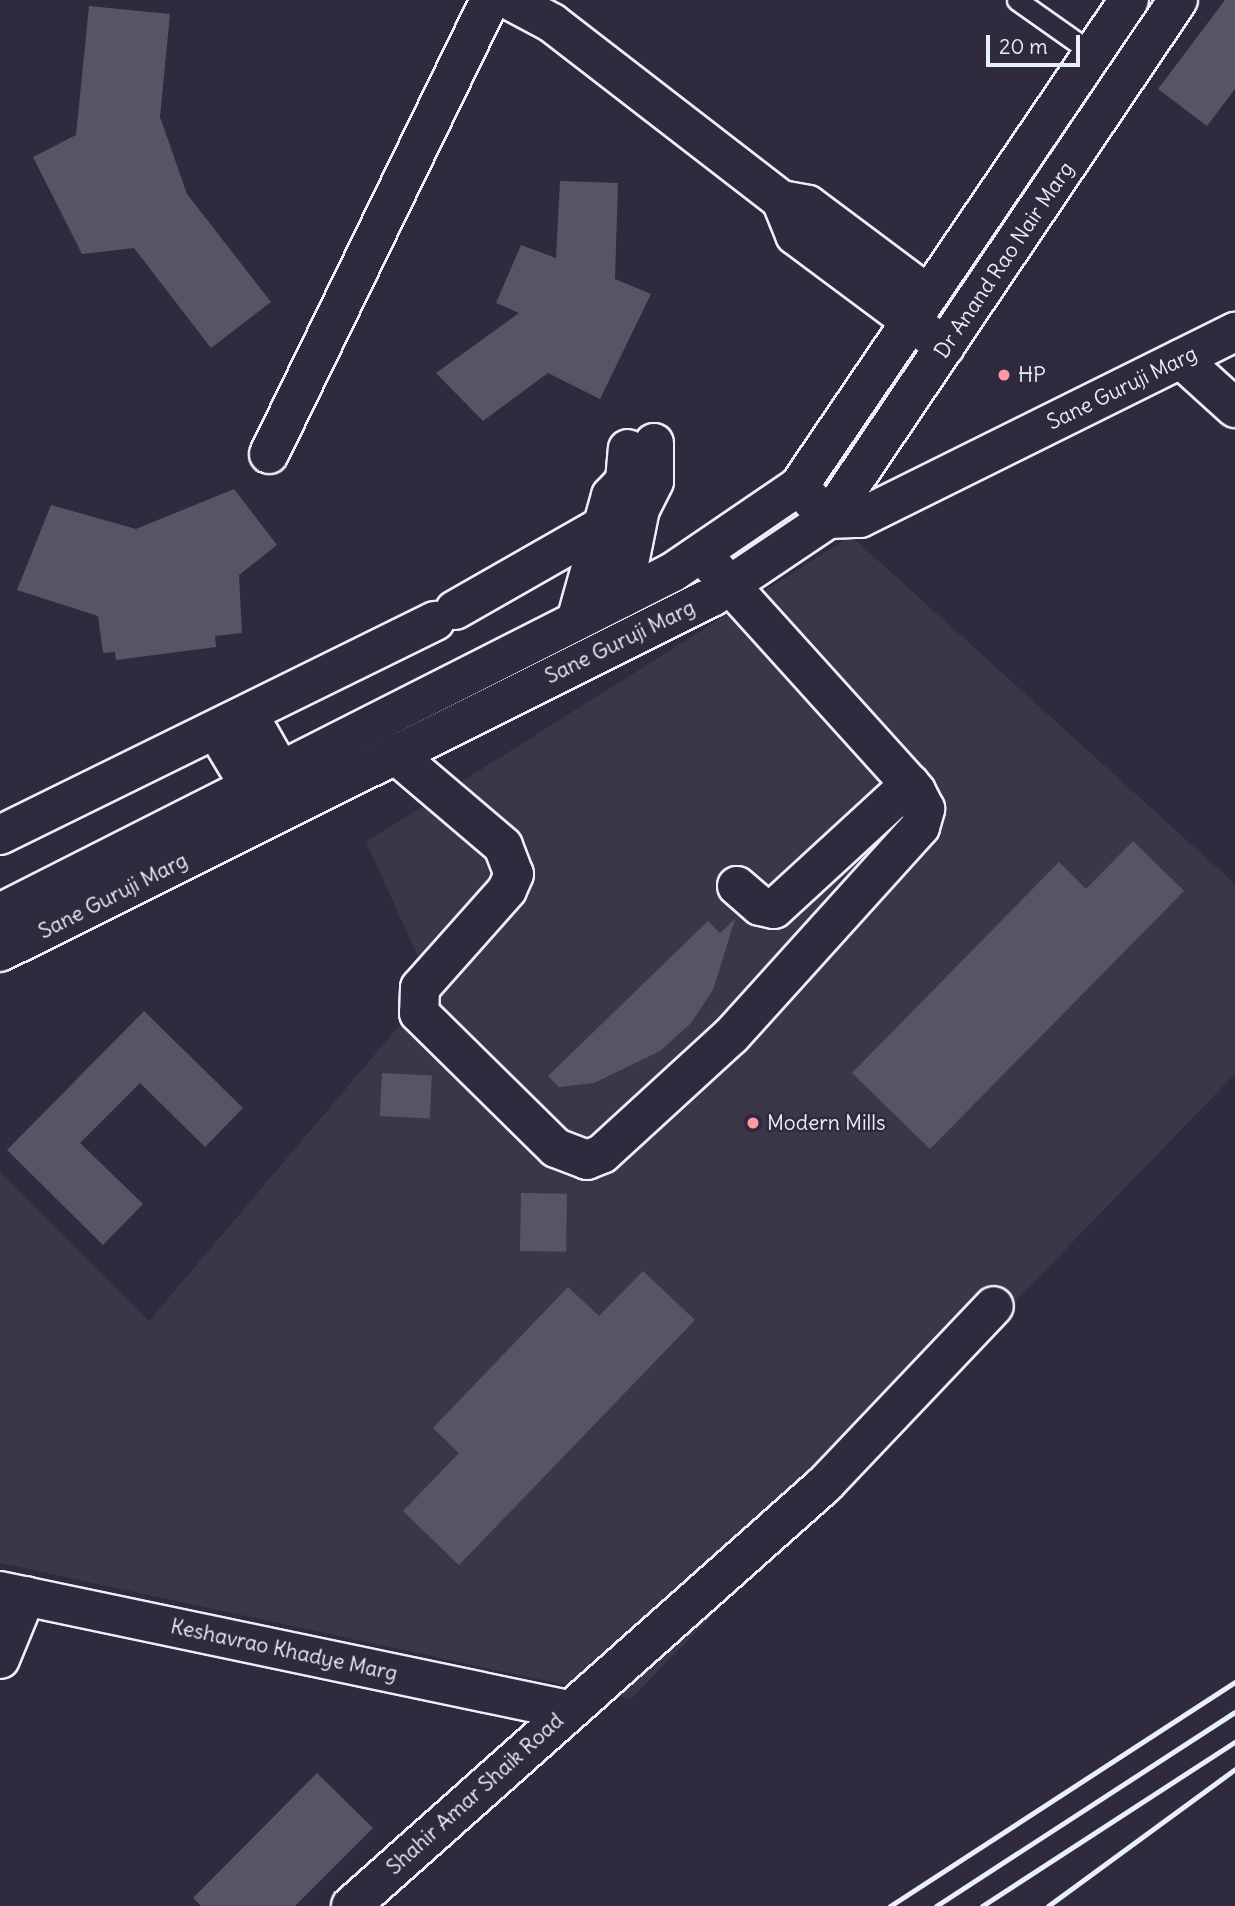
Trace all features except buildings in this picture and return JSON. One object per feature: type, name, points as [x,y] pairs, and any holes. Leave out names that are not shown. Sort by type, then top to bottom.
[{"type":"street","points":[[270,454],[490,0]]},
{"type":"street","points":[[509,0],[552,23],[781,200],[795,235],[918,307],[945,347]]},
{"type":"street","name":"Dr Anand Rao Nair Marg","points":[[799,486],[918,307],[1129,0]]},
{"type":"street","name":"Dr Anand Rao Nair Marg","points":[[828,519],[1178,0]]},
{"type":"street","name":"Sane Guruji Marg","points":[[274,795],[395,754],[728,588],[828,519],[860,518],[1235,332]]},
{"type":"street","points":[[1181,359],[1235,408]]},
{"type":"street","points":[[576,621],[611,496],[625,481],[641,446],[654,481],[640,509],[622,598]]},
{"type":"street","points":[[799,486],[828,519]]},
{"type":"street","name":"Sane Guruji Marg","points":[[0,952],[79,893],[274,795],[576,621],[702,554],[799,486]]},
{"type":"street","points":[[0,835],[232,722],[448,610],[602,526]]},
{"type":"street","points":[[395,754],[503,846],[514,874],[507,890],[420,988],[419,1013],[556,1149],[587,1160],[602,1154],[731,1036],[920,827],[925,809],[910,784],[728,588],[702,554]]},
{"type":"street","points":[[232,722],[274,795]]},
{"type":"street","points":[[737,886],[760,906],[774,909],[910,784]]},
{"type":"street","name":"Sane Guruji Marg","points":[[0,913],[79,893]]},
{"type":"street","name":"Shahir Amar Shaik Road","points":[[351,1906],[825,1484],[994,1306]]},
{"type":"street","points":[[0,1659],[13,1593]]},
{"type":"street","name":"Keshavrao Khadye Marg","points":[[13,1593],[568,1710]]},
{"type":"lane","points":[[1017,0],[1092,54]]},
{"type":"shaded area","name":"Modern Mills","points":[[851,536],[1235,884],[1235,1074],[631,1699],[0,1563],[0,1171],[149,1321],[432,987],[366,842]]},
{"type":"railway","points":[[890,1906],[1235,1682]]},
{"type":"railway","points":[[936,1906],[1235,1712]]},
{"type":"railway","points":[[982,1906],[1235,1742]]},
{"type":"railway","points":[[1048,1906],[1235,1769]]},
{"type":"place","name":"HP","points":[[1004,375]]},
{"type":"place","name":"Modern Mills","points":[[753,1123]]}]
